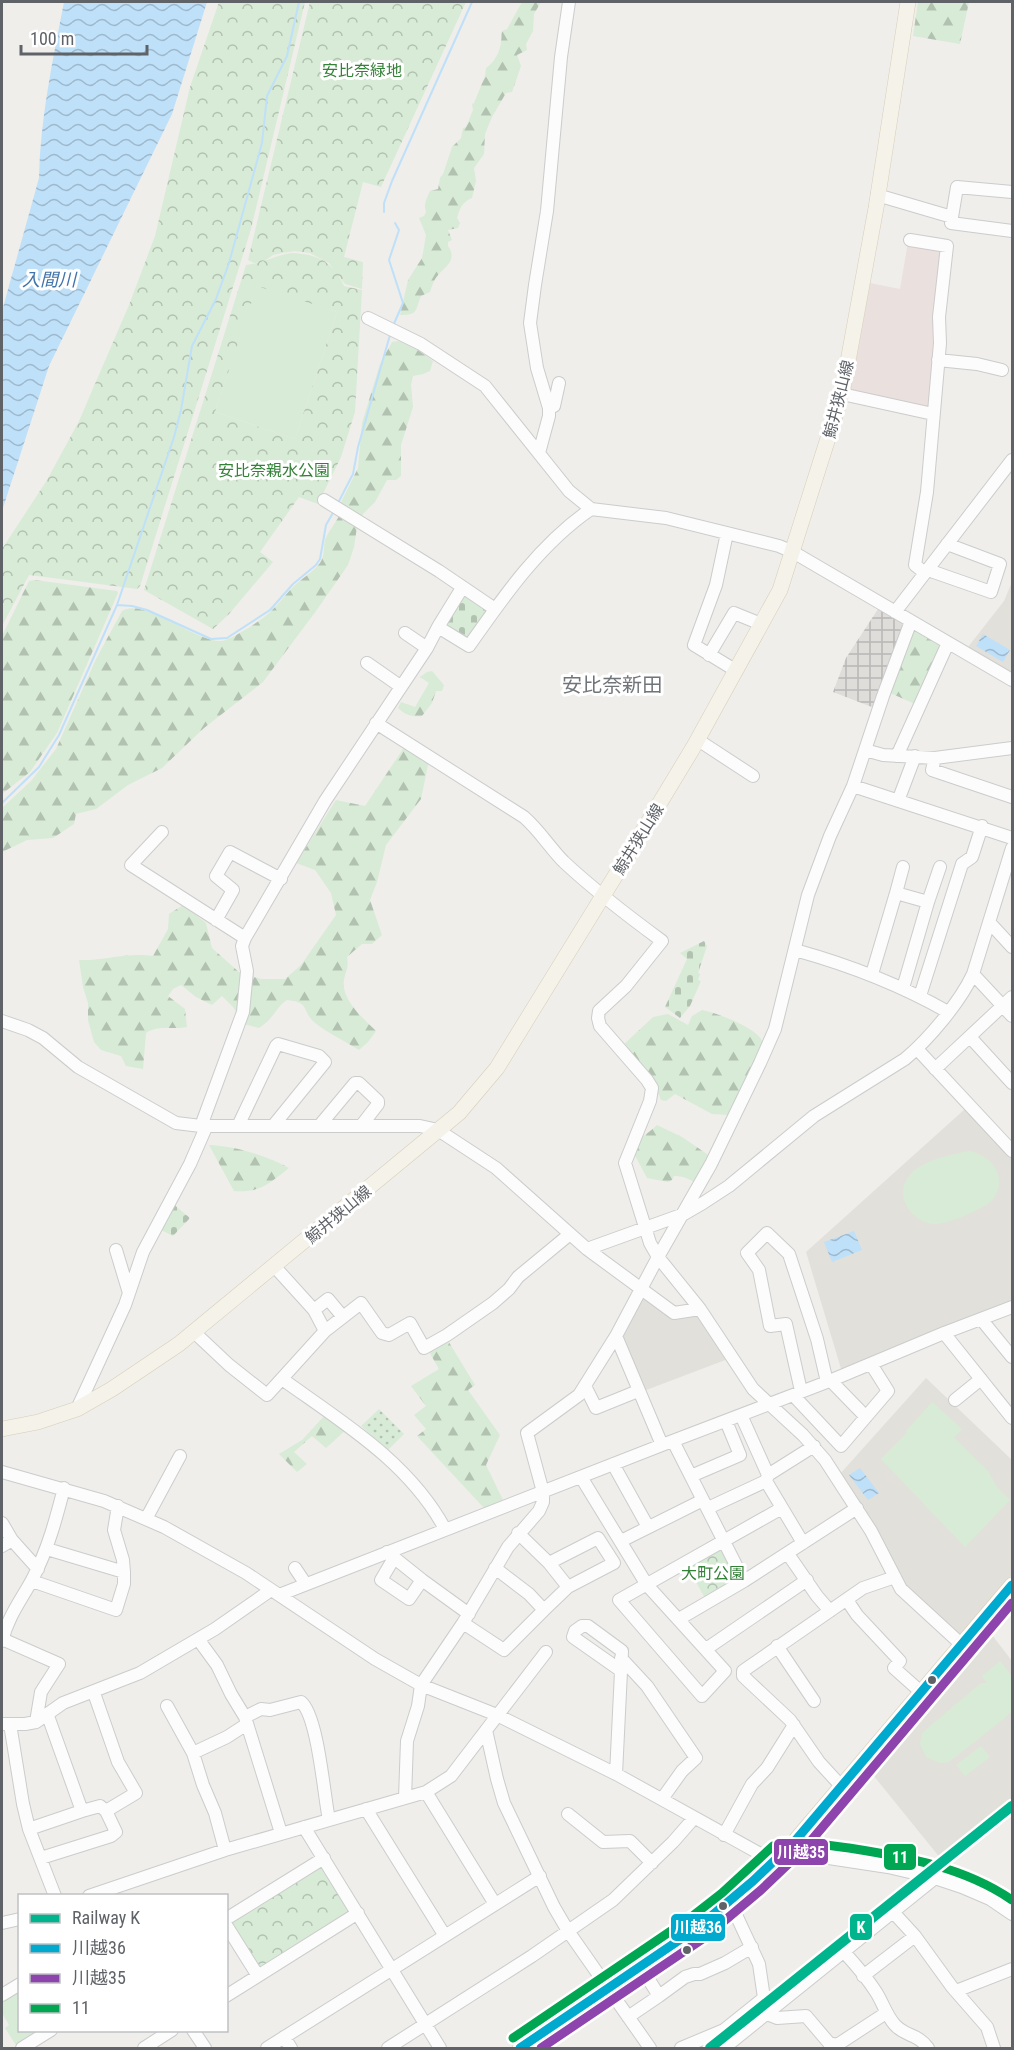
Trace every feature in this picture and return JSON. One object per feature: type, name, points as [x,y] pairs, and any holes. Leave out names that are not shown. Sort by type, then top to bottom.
[{"type":"main road","name":"鯨井狭山線","points":[[2,1429],[38,1422],[77,1409],[112,1389],[195,1333],[459,1113],[497,1068],[698,740],[780,590],[842,394],[903,43],[908,2]]},
{"type":"main road","points":[[520,2049],[609,1990],[730,1902],[795,1841],[1012,1585]]},
{"type":"street","points":[[539,453],[549,408],[534,352],[531,323],[547,212],[561,57],[569,2]]},
{"type":"street","points":[[1012,192],[958,186],[951,223],[1012,231]]},
{"type":"street","points":[[877,195],[952,217]]},
{"type":"street","points":[[910,240],[947,246],[939,317],[941,335],[927,492],[915,565],[927,572],[991,592],[1000,564],[948,544]]},
{"type":"street","points":[[368,318],[421,344],[477,379],[493,394],[569,491],[591,509],[650,514],[765,542],[793,552],[1012,680]]},
{"type":"street","points":[[938,360],[984,365],[1002,370]]},
{"type":"street","points":[[549,408],[554,406],[559,383]]},
{"type":"street","points":[[842,394],[933,414]]},
{"type":"street","points":[[895,612],[1012,460]]},
{"type":"street","points":[[332,505],[432,566],[495,609]]},
{"type":"street","points":[[438,627],[469,646],[495,609],[548,544],[591,509]]},
{"type":"street","points":[[727,533],[716,585],[694,645],[735,670]]},
{"type":"street","points":[[77,1409],[129,1293],[143,1252],[190,1164],[204,1126],[243,1012],[247,971],[242,946],[244,938],[281,879],[325,801],[427,648],[462,588]]},
{"type":"street","points":[[709,655],[734,613],[760,624]]},
{"type":"street","points":[[405,1798],[407,1741],[418,1706],[421,1685],[466,1618],[518,1533],[539,1511],[543,1502],[543,1492],[527,1433],[579,1395],[616,1336],[711,1164],[772,1037],[812,884],[830,836],[853,786],[911,621]]},
{"type":"street","points":[[405,633],[427,648]]},
{"type":"street","points":[[897,756],[948,643]]},
{"type":"street","points":[[368,663],[400,686]]},
{"type":"street","points":[[376,723],[524,817],[535,826],[563,861],[602,897],[662,941],[626,986],[599,1011],[598,1018],[600,1026],[652,1088],[650,1101],[625,1163],[650,1244],[700,1310],[753,1389],[814,1446],[858,1508],[901,1588],[909,1598],[962,1645]]},
{"type":"street","points":[[698,740],[753,776]]},
{"type":"street","points":[[865,750],[897,756],[935,758],[1012,748]]},
{"type":"street","points":[[898,801],[915,756]]},
{"type":"street","points":[[935,758],[933,772],[1012,797]]},
{"type":"street","points":[[853,786],[982,826],[1012,838]]},
{"type":"street","points":[[920,996],[962,864],[972,857],[982,826]]},
{"type":"street","points":[[162,832],[131,865],[244,938]]},
{"type":"street","points":[[587,1249],[684,1214],[729,1186],[814,1116],[905,1059],[917,1049],[967,987],[989,922],[1009,876],[1012,848]]},
{"type":"street","points":[[216,920],[233,890],[216,876],[231,852],[281,879]]},
{"type":"street","points":[[872,974],[903,867]]},
{"type":"street","points":[[903,988],[940,867]]},
{"type":"street","points":[[896,893],[928,902]]},
{"type":"street","points":[[989,922],[1012,947]]},
{"type":"street","points":[[795,950],[872,974],[948,1012]]},
{"type":"street","points":[[973,974],[1012,1016]]},
{"type":"street","points":[[935,1069],[1012,996]]},
{"type":"street","points":[[2,1021],[43,1038],[78,1067],[176,1123],[204,1126],[420,1126],[438,1130],[496,1168],[587,1249],[642,1287],[674,1313],[700,1310]]},
{"type":"street","points":[[970,1037],[1012,1083]]},
{"type":"street","points":[[238,1126],[278,1044],[319,1056],[326,1062],[273,1126]]},
{"type":"street","points":[[917,1049],[1012,1151]]},
{"type":"street","points":[[320,1125],[355,1083],[359,1083],[378,1101],[361,1126]]},
{"type":"street","points":[[866,1417],[829,1382],[789,1254],[767,1233],[747,1253],[759,1270],[770,1326],[786,1324],[797,1393],[841,1446],[866,1417],[888,1391],[871,1364]]},
{"type":"street","points":[[195,1333],[229,1365],[267,1395],[325,1331],[361,1303],[382,1334],[389,1335],[410,1323],[424,1348],[493,1303],[509,1289],[518,1277],[570,1234]]},
{"type":"street","points":[[116,1250],[129,1293]]},
{"type":"street","points":[[275,1267],[314,1310],[325,1331]]},
{"type":"street","points":[[314,1310],[328,1299],[343,1317]]},
{"type":"street","points":[[54,1894],[29,1829],[6,1724],[36,1722],[48,1716],[63,1703],[93,1693],[154,1665],[275,1593],[390,1555],[445,1529],[829,1382],[944,1333],[1012,1308]]},
{"type":"street","points":[[981,1319],[1012,1357]]},
{"type":"street","points":[[944,1333],[1012,1418]]},
{"type":"street","points":[[616,1336],[638,1391],[668,1443],[691,1476],[744,1581]]},
{"type":"street","points":[[282,1379],[353,1429],[390,1460],[427,1500],[445,1529]]},
{"type":"street","points":[[955,1400],[981,1379]]},
{"type":"street","points":[[585,1386],[596,1408],[638,1391]]},
{"type":"street","points":[[741,1415],[767,1478],[803,1543]]},
{"type":"street","points":[[691,1476],[740,1455],[726,1421]]},
{"type":"street","points":[[621,1541],[648,1527],[767,1478],[814,1446]]},
{"type":"street","points":[[146,1519],[180,1456]]},
{"type":"street","points":[[613,1464],[648,1527]]},
{"type":"street","points":[[2,1472],[64,1488],[118,1506],[204,1548],[375,1659],[421,1685],[497,1715],[616,1774],[764,1856],[796,1853],[852,1860],[935,1878],[990,1899],[1012,1914]]},
{"type":"street","points":[[581,1477],[647,1585],[725,1671],[702,1696],[619,1601],[647,1585],[724,1541],[782,1508]]},
{"type":"street","points":[[36,1722],[41,1692],[59,1664],[2,1640],[12,1612],[32,1581],[47,1549],[64,1488]]},
{"type":"street","points":[[32,1581],[116,1610],[124,1584],[123,1560],[114,1530],[118,1506]]},
{"type":"street","points":[[679,1619],[788,1554],[858,1508]]},
{"type":"street","points":[[2,1523],[7,1543],[38,1569]]},
{"type":"street","points":[[518,1533],[549,1563],[568,1587]]},
{"type":"street","points":[[390,1555],[504,1650],[568,1587],[614,1563],[598,1538],[549,1563]]},
{"type":"street","points":[[47,1549],[124,1572]]},
{"type":"street","points":[[788,1554],[830,1611]]},
{"type":"street","points":[[390,1555],[381,1580],[407,1599],[422,1580]]},
{"type":"street","points":[[295,1568],[305,1583]]},
{"type":"street","points":[[495,1568],[529,1594],[544,1610]]},
{"type":"street","points":[[842,1787],[819,1762],[794,1725],[742,1676],[743,1671],[863,1588],[895,1577]]},
{"type":"street","points":[[706,1649],[807,1580]]},
{"type":"street","points":[[847,1600],[857,1616],[900,1660],[894,1668],[922,1693]]},
{"type":"street","points":[[198,1639],[217,1665],[246,1720],[281,1833]]},
{"type":"street","points":[[777,1646],[814,1701]]},
{"type":"street","points":[[105,1893],[225,1850],[426,1792],[451,1776],[546,1652]]},
{"type":"street","points":[[616,1774],[621,1664],[647,1686],[696,1758],[682,1771],[662,1799]]},
{"type":"street","points":[[93,1693],[118,1762],[136,1794],[106,1810]]},
{"type":"street","points":[[193,1753],[227,1737],[261,1709],[270,1710],[301,1702],[304,1704],[310,1721],[321,1764],[329,1820]]},
{"type":"street","points":[[167,1706],[193,1753],[202,1785],[215,1813],[225,1850]]},
{"type":"street","points":[[48,1716],[82,1811]]},
{"type":"street","points":[[724,1835],[752,1784],[766,1768],[794,1725]]},
{"type":"street","points":[[486,1730],[504,1803],[568,1931],[650,2049]]},
{"type":"street","points":[[426,1792],[495,1904]]},
{"type":"street","points":[[29,1829],[100,1806],[106,1810],[116,1832],[111,1836],[41,1858]]},
{"type":"street","points":[[366,1809],[445,1936]]},
{"type":"street","points":[[568,1814],[603,1842],[630,1841],[652,1863]]},
{"type":"street","points":[[388,2049],[613,1900],[674,1842],[694,1818]]},
{"type":"street","points":[[304,1827],[440,2049]]},
{"type":"street","points":[[228,1918],[324,1858]]},
{"type":"street","points":[[267,2049],[540,1876]]},
{"type":"street","points":[[724,2049],[935,1878]]},
{"type":"street","points":[[681,2049],[724,2030],[764,1998],[759,1964],[730,1902]]},
{"type":"street","points":[[893,1912],[915,1936],[987,2027],[994,2049]]},
{"type":"street","points":[[228,1995],[358,1913]]},
{"type":"street","points":[[2,1923],[18,1919]]},
{"type":"street","points":[[228,1928],[258,1976]]},
{"type":"street","points":[[863,1976],[915,1936]]},
{"type":"street","points":[[628,2017],[685,1977],[700,1974],[725,1963],[752,1947]]},
{"type":"street","points":[[844,1952],[877,1993],[886,2013],[898,2028],[920,2038],[928,2049]]},
{"type":"street","points":[[641,1967],[659,1996]]},
{"type":"street","points":[[956,1990],[1012,1969]]},
{"type":"street","points":[[2,1995],[18,1985]]},
{"type":"street","points":[[767,2014],[777,2018],[806,2016],[829,2043],[837,2045],[886,2013]]},
{"type":"street","points":[[22,2049],[49,2032]]},
{"type":"street","points":[[144,2049],[170,2032]]},
{"type":"street","points":[[194,2032],[205,2049]]},
{"type":"street","points":[[284,2037],[291,2049]]},
{"type":"shaded area","points":[[908,242],[942,246],[928,409],[853,393],[851,389],[870,283],[900,289]]},
{"type":"shaded area","points":[[1012,582],[1012,673],[968,647],[1004,601]]},
{"type":"shaded area","points":[[878,609],[906,625],[877,709],[833,692],[846,658]]},
{"type":"shaded area","points":[[965,1109],[1012,1158],[1012,1305],[842,1372],[806,1252]]},
{"type":"shaded area","points":[[643,1293],[674,1314],[698,1313],[728,1359],[641,1392],[620,1336]]},
{"type":"shaded area","points":[[926,1378],[1012,1460],[1012,1575],[960,1637],[908,1594],[839,1475]]},
{"type":"shaded area","points":[[986,1627],[1012,1661],[1012,1802],[941,1859],[869,1770]]},
{"type":"green space","points":[[219,2],[305,2],[251,229],[140,586],[137,589],[29,575],[2,626],[2,549],[47,480],[79,421],[129,305],[155,236],[190,87]]},
{"type":"green space","name":"安比奈緑地","points":[[310,2],[466,2],[381,187],[363,182],[344,257],[363,262],[362,289],[345,284],[329,263],[310,253],[295,251],[282,253],[273,255],[263,262],[254,263],[248,260]]},
{"type":"green space","points":[[522,2],[541,2],[534,14],[533,31],[526,44],[527,50],[517,55],[521,66],[512,92],[506,93],[485,134],[484,154],[474,168],[476,181],[472,198],[460,208],[457,218],[460,223],[458,228],[448,230],[452,240],[448,242],[452,254],[450,262],[436,278],[430,292],[421,296],[415,311],[400,315],[408,280],[422,258],[426,235],[419,218],[426,212],[425,204],[430,191],[438,189],[452,147],[461,138],[463,128],[466,127],[486,68],[492,63],[501,45],[502,31],[507,29]]},
{"type":"green space","points":[[918,2],[969,2],[960,44],[913,36]]},
{"type":"green space","name":"安比奈親水公園","points":[[285,254],[309,255],[323,260],[335,270],[344,286],[362,290],[355,412],[341,457],[318,504],[299,497],[260,552],[273,562],[229,614],[213,629],[144,590],[246,265]],"holes":[[[257,286],[337,312],[295,439],[215,412]]]},
{"type":"green space","points":[[257,285],[337,312],[295,439],[215,412]]},
{"type":"green space","points":[[399,341],[415,348],[433,361],[430,371],[413,376],[411,385],[413,407],[401,445],[401,476],[396,480],[387,480],[375,502],[358,519],[339,506],[358,468],[362,423],[380,364],[392,342]]},
{"type":"green space","points":[[339,516],[357,527],[348,565],[263,682],[204,728],[162,768],[128,785],[96,809],[76,814],[74,824],[53,838],[27,840],[2,852],[2,808],[31,781],[56,749],[96,659],[122,611],[131,608],[156,614],[209,639],[220,641],[231,638],[268,614],[320,563],[326,537]]},
{"type":"green space","points":[[29,581],[117,591],[118,593],[57,733],[30,772],[2,794],[2,636]]},
{"type":"green space","points":[[464,592],[489,608],[472,634],[463,638],[443,624]]},
{"type":"green space","points":[[912,628],[944,646],[917,705],[888,692]]},
{"type":"green space","points":[[432,671],[444,685],[442,691],[436,691],[432,703],[422,716],[409,715],[398,708],[401,702],[415,707],[429,683],[420,677]]},
{"type":"green space","points":[[405,746],[429,760],[421,799],[386,845],[370,900],[382,935],[372,944],[362,944],[347,957],[344,980],[349,1001],[376,1031],[368,1042],[359,1050],[314,1022],[302,1005],[294,1001],[287,1000],[259,1028],[244,1024],[233,1007],[222,996],[212,1005],[196,997],[181,985],[173,989],[168,996],[185,1009],[187,1027],[160,1028],[146,1033],[143,1069],[126,1066],[121,1056],[101,1050],[94,1042],[88,1020],[88,1003],[79,960],[134,955],[153,956],[168,929],[169,914],[183,905],[206,923],[212,948],[240,973],[261,979],[285,979],[301,965],[336,915],[331,893],[315,870],[296,863],[336,800],[365,806]]},
{"type":"green space","points":[[704,941],[707,946],[698,973],[700,974],[698,980],[701,981],[690,1006],[680,1018],[665,1007],[687,959],[680,953]]},
{"type":"green space","points":[[702,1010],[746,1027],[760,1037],[762,1042],[759,1058],[728,1115],[712,1114],[675,1094],[666,1101],[661,1100],[621,1047],[653,1017],[668,1014],[688,1025],[692,1016]]},
{"type":"green space","points":[[657,1125],[682,1137],[707,1154],[709,1159],[694,1182],[677,1176],[668,1182],[647,1178],[632,1150],[639,1140]]},
{"type":"green space","points":[[209,1145],[251,1152],[289,1168],[258,1189],[234,1191]]},
{"type":"green space","points":[[969,1151],[984,1157],[995,1168],[999,1182],[994,1198],[976,1211],[936,1224],[928,1223],[913,1214],[904,1200],[903,1192],[910,1175],[929,1162]]},
{"type":"green space","points":[[172,1203],[190,1218],[173,1236],[157,1228]]},
{"type":"green space","points":[[447,1339],[475,1385],[468,1390],[500,1435],[486,1465],[503,1500],[484,1508],[417,1436],[426,1429],[414,1415],[426,1406],[411,1386],[439,1369],[428,1350]]},
{"type":"green space","points":[[932,1402],[962,1429],[954,1438],[988,1471],[997,1487],[1010,1500],[965,1547],[881,1459],[907,1433],[906,1431]]},
{"type":"green space","points":[[379,1409],[404,1434],[387,1451],[361,1426]]},
{"type":"green space","points":[[326,1414],[347,1429],[326,1448],[312,1436],[294,1452],[307,1464],[297,1472],[279,1454],[302,1440]]},
{"type":"green space","name":"大町公園","points":[[719,1548],[723,1549],[738,1578],[706,1600],[687,1566]]},
{"type":"green space","points":[[1000,1661],[1012,1676],[1012,1715],[1010,1712],[949,1762],[940,1763],[926,1757],[920,1744],[922,1733],[981,1683],[987,1683],[982,1676]]},
{"type":"green space","points":[[981,1746],[990,1757],[965,1776],[956,1765]]},
{"type":"green space","points":[[319,1866],[323,1867],[349,1910],[347,1915],[260,1970],[229,1921]]},
{"type":"green space","points":[[18,1989],[18,2032],[42,2032],[17,2047],[5,2028],[9,2025],[2,2013],[2,1999]]},
{"type":"water","name":"入間川","points":[[64,2],[207,2],[172,114],[49,366],[2,511],[2,311],[39,178],[44,111]]},
{"type":"water","points":[[983,634],[1010,650],[1003,662],[976,646]]},
{"type":"water","points":[[854,1231],[862,1250],[832,1262],[824,1242]]},
{"type":"water","points":[[860,1468],[879,1493],[868,1500],[849,1475]]},
{"type":"waterway","points":[[2,803],[39,767],[59,735],[117,605],[174,437],[192,346],[216,299],[229,263],[262,143],[267,96],[287,56],[299,2]]},
{"type":"waterway","points":[[384,212],[384,203],[392,181],[472,2]]},
{"type":"waterway","points":[[393,326],[403,303],[389,260],[399,230],[395,223]]},
{"type":"waterway","points":[[338,503],[353,474],[358,447],[390,335]]},
{"type":"waterway","points":[[117,605],[147,610],[211,639],[227,638],[270,610],[293,584],[316,565],[320,559],[326,525],[334,511]]},
{"type":"rail line","name":"K","points":[[710,2048],[1012,1806]]},
{"type":"transit line","name":"川越36","points":[[520,2048],[697,1928],[753,1881],[795,1841],[1012,1585]]},
{"type":"transit line","name":"川越35","points":[[541,2048],[704,1938],[761,1890],[804,1849],[1012,1603]]},
{"type":"transit line","name":"11","points":[[780,1843],[823,1845],[870,1851],[934,1865],[974,1879],[1012,1900]]},
{"type":"transit line","name":"11","points":[[513,2038],[690,1918],[722,1893],[773,1846]]},
{"type":"district","name":"安比奈新田","points":[[612,685]]}]
